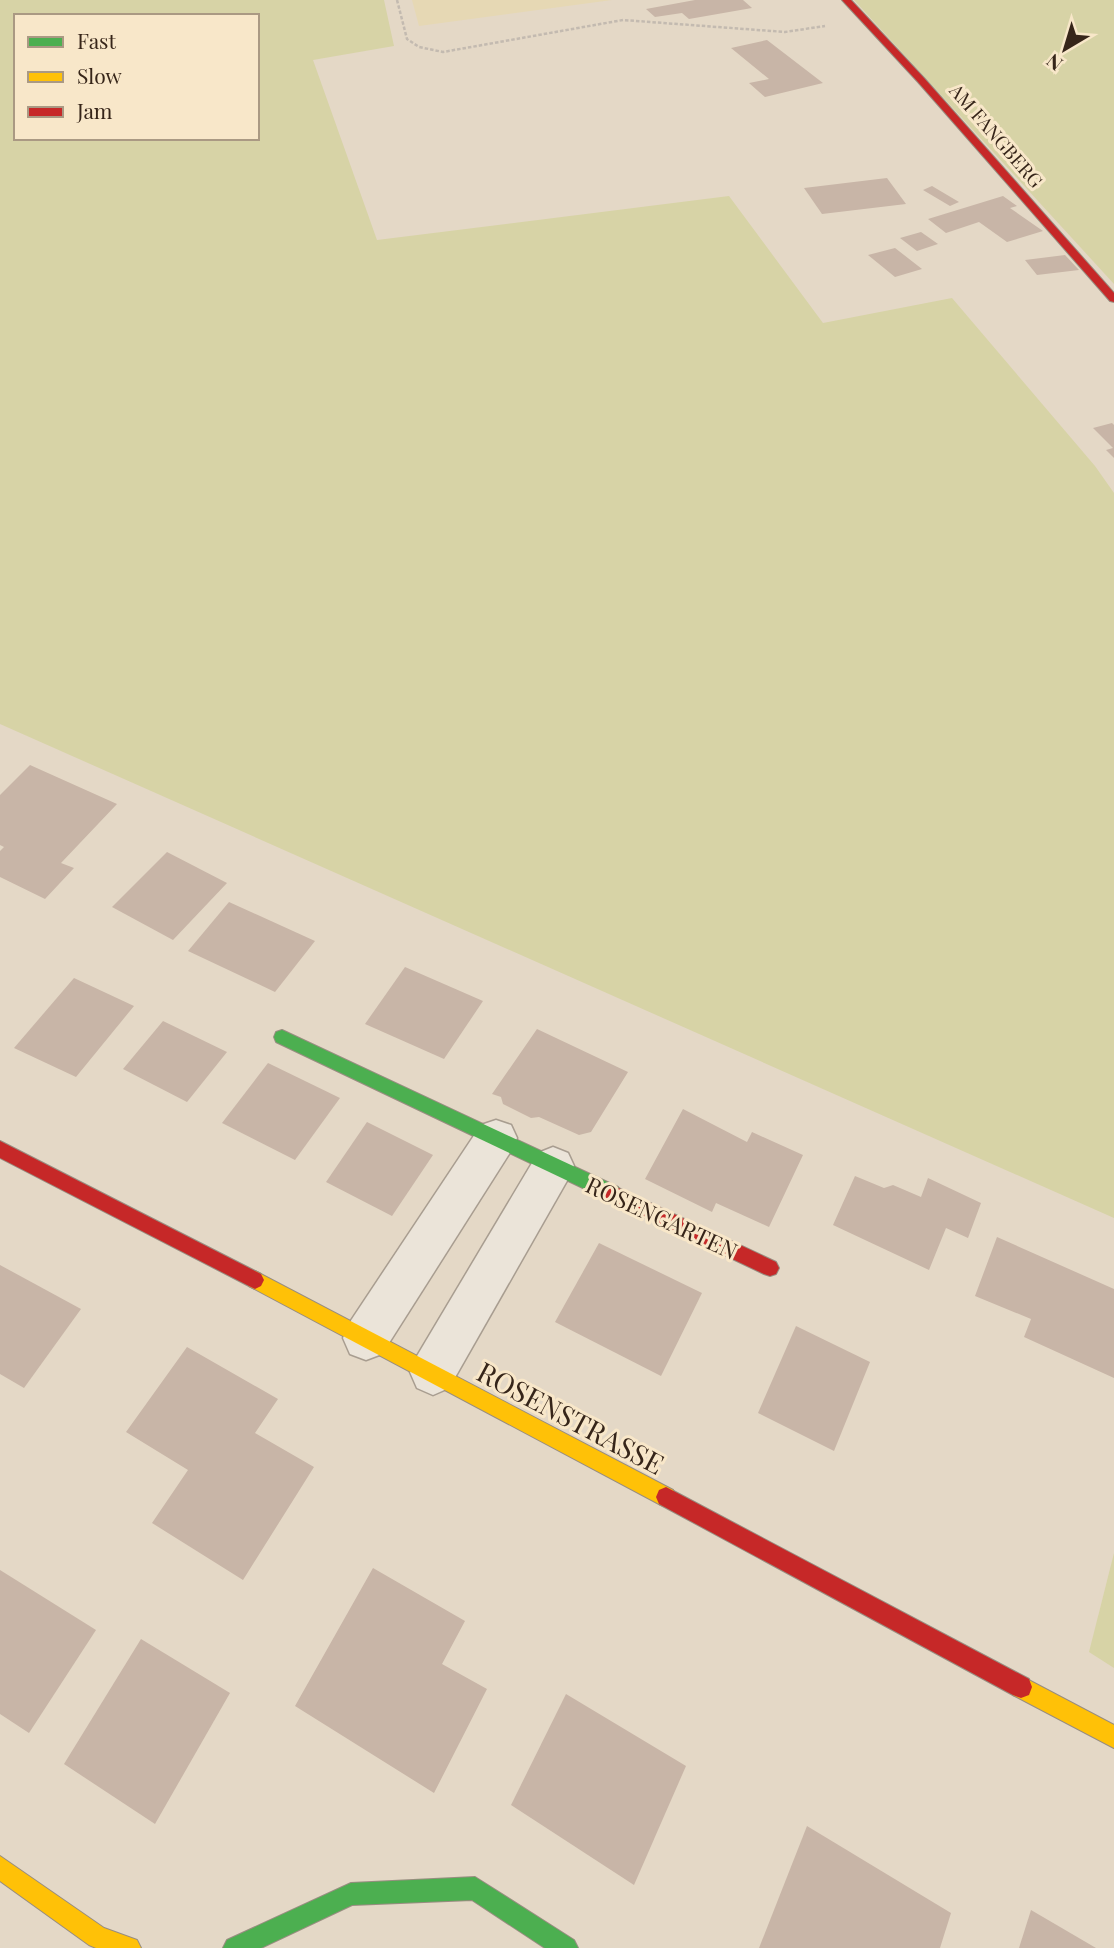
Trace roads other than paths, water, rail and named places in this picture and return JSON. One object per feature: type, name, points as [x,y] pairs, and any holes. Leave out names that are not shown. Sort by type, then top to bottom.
[{"type":"street","name":"AM FANGBERG","points":[[846,0],[1114,299]]},
{"type":"street","name":"ROSENGARTEN","points":[[282,1037],[770,1268]]},
{"type":"street","points":[[366,1338],[496,1138]]},
{"type":"street","name":"ROSENSTRASSE","points":[[0,1150],[433,1373],[1114,1737]]},
{"type":"street","points":[[433,1373],[553,1166]]},
{"type":"street","points":[[0,1867],[106,1944]]},
{"type":"street","points":[[235,1948],[351,1894],[475,1888],[566,1948]]}]
